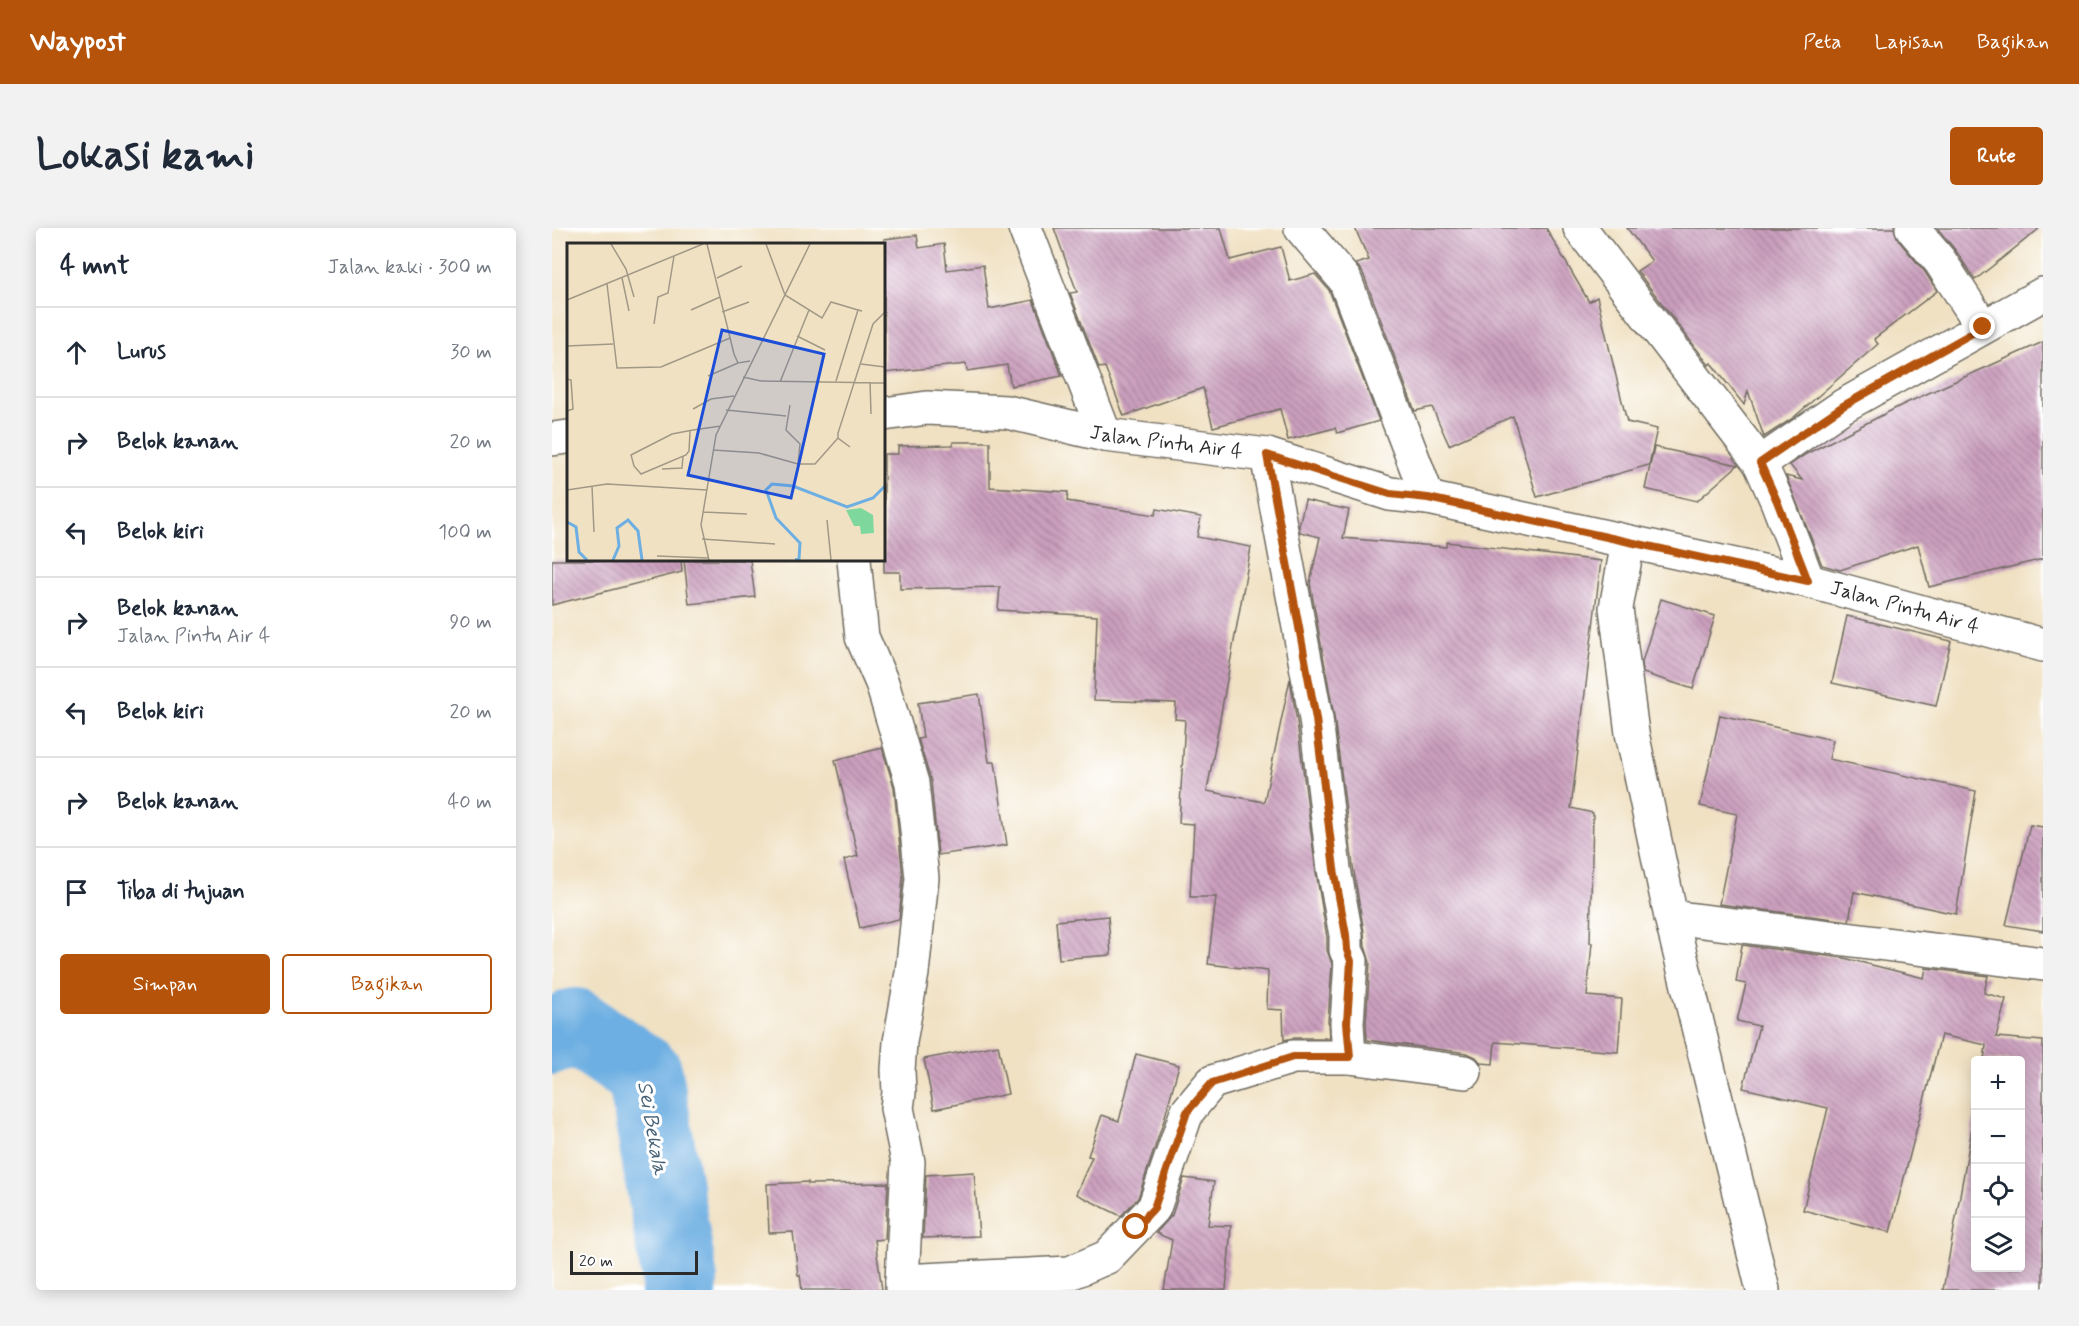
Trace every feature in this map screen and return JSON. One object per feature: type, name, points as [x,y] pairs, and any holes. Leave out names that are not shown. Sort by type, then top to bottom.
[{"type":"street","points":[[1025,228],[1105,435]]},
{"type":"street","points":[[1301,228],[1345,280],[1428,498]]},
{"type":"street","points":[[1581,228],[1760,463],[1808,581]]},
{"type":"street","points":[[1912,228],[1940,261],[1983,327]]},
{"type":"street","points":[[1760,463],[1843,406],[2043,294]]},
{"type":"street","name":"Jalan Pintu Air 4","points":[[885,414],[927,408],[1007,412],[1105,435],[1267,455],[1390,494],[1428,498],[1808,581],[2043,645]]},
{"type":"street","points":[[552,439],[567,437]]},
{"type":"street","points":[[1267,455],[1316,719],[1334,869],[1347,950],[1351,961],[1347,1023],[1350,1057]]},
{"type":"street","points":[[1628,542],[1616,608],[1632,734],[1671,917],[1762,1290]]},
{"type":"street","points":[[854,561],[862,637],[882,683],[912,783],[922,878],[912,974],[900,1042],[898,1070],[897,1108],[908,1162],[902,1285],[1070,1273],[1107,1257],[1154,1208],[1187,1112],[1212,1083],[1293,1057],[1350,1057],[1465,1072]]},
{"type":"street","points":[[1671,917],[2043,964]]},
{"type":"building","points":[[1054,228],[1221,228],[1230,260],[1281,247],[1290,281],[1315,274],[1329,290],[1379,421],[1337,433],[1335,428],[1288,440],[1280,409],[1213,427],[1203,388],[1124,416],[1105,367],[1099,368],[1070,293],[1077,292]]},
{"type":"building","points":[[1355,228],[1546,228],[1589,302],[1597,297],[1627,422],[1657,429],[1649,465],[1537,497],[1513,416],[1449,445],[1432,407],[1415,411],[1363,273],[1356,264],[1369,260]]},
{"type":"building","points":[[1627,228],[1894,228],[1898,240],[1925,272],[1937,291],[1874,339],[1878,344],[1793,418],[1764,437],[1748,391],[1744,405],[1711,363],[1709,365],[1637,271],[1652,261]]},
{"type":"building","points":[[1937,228],[2040,228],[1975,280]]},
{"type":"building","points":[[917,235],[919,248],[944,244],[947,270],[983,265],[989,309],[1033,300],[1062,376],[1011,386],[1007,365],[967,371],[966,364],[885,373],[884,239]]},
{"type":"building","points":[[2043,342],[2043,559],[1929,587],[1918,545],[1840,570],[1822,565],[1786,476],[1802,480],[1790,465],[1806,454],[1904,404]]},
{"type":"building","points":[[953,442],[990,442],[990,487],[1068,492],[1067,501],[1155,515],[1157,509],[1201,517],[1197,537],[1251,547],[1207,791],[1264,802],[1290,679],[1327,950],[1332,964],[1329,1038],[1284,1040],[1283,1010],[1267,1009],[1268,971],[1208,964],[1216,897],[1190,897],[1194,824],[1179,823],[1185,720],[1175,719],[1176,703],[1094,700],[1097,616],[998,610],[1000,587],[900,589],[900,572],[884,572],[885,454],[898,454],[898,446],[953,445]]},
{"type":"building","points":[[1654,447],[1738,465],[1697,501],[1645,489]]},
{"type":"building","points":[[1305,500],[1349,510],[1343,538],[1446,547],[1447,542],[1601,561],[1571,808],[1593,813],[1590,943],[1592,943],[1587,996],[1622,999],[1618,1052],[1495,1042],[1493,1064],[1481,1063],[1476,1057],[1467,1053],[1367,1040],[1370,962],[1365,946],[1353,866],[1334,716],[1310,583],[1320,537],[1300,532],[1299,526]]},
{"type":"building","points":[[552,560],[681,561],[682,572],[552,605]]},
{"type":"building","points":[[684,561],[750,561],[755,597],[689,604]]},
{"type":"building","points":[[1661,599],[1715,616],[1693,689],[1643,673],[1642,662]]},
{"type":"building","points":[[1847,616],[1951,641],[1936,706],[1832,683]]},
{"type":"building","points":[[979,694],[989,762],[995,762],[1007,845],[938,855],[931,781],[918,739],[923,738],[918,703]]},
{"type":"building","points":[[1720,715],[1833,740],[1829,759],[1976,791],[1956,914],[1854,892],[1849,921],[1719,904],[1737,814],[1700,806]]},
{"type":"building","points":[[882,748],[894,787],[903,878],[899,919],[860,928],[844,860],[858,856],[835,760]]},
{"type":"building","points":[[2030,825],[2043,827],[2043,931],[2006,925]]},
{"type":"building","points":[[1108,916],[1111,955],[1059,959],[1056,921]]},
{"type":"building","points":[[1742,945],[1844,958],[1924,978],[1926,968],[1988,976],[1984,993],[2006,999],[1996,1037],[2043,1041],[2043,1290],[1943,1290],[1971,1134],[1971,1272],[2025,1272],[2025,1056],[1985,1056],[1986,1045],[1941,1035],[1890,1232],[1803,1210],[1828,1108],[1743,1088],[1759,1026],[1737,1021],[1746,984],[1736,982]]},
{"type":"building","points":[[998,1045],[1008,1094],[934,1109],[924,1059]]},
{"type":"building","points":[[1136,1054],[1179,1065],[1164,1120],[1138,1198],[1121,1216],[1076,1194],[1092,1157],[1088,1156],[1102,1115],[1119,1121]]},
{"type":"building","points":[[974,1172],[979,1236],[923,1238],[926,1175]]},
{"type":"building","points":[[1184,1178],[1214,1182],[1208,1225],[1231,1226],[1226,1290],[1164,1290],[1172,1240],[1156,1233],[1172,1215]]},
{"type":"building","points":[[808,1182],[808,1184],[888,1183],[885,1239],[875,1240],[882,1290],[802,1290],[793,1232],[769,1233],[767,1184]]},
{"type":"waterway","name":"Sei Bekala","points":[[552,1037],[575,1026],[645,1074],[680,1281],[679,1290]]},
{"type":"route","points":[[1136,1227],[1154,1208],[1187,1112],[1212,1083],[1293,1057],[1312,1059],[1350,1057],[1347,1023],[1351,961],[1347,950],[1334,869],[1316,719],[1267,455],[1390,494],[1428,498],[1808,581],[1760,463],[1843,406],[1983,327]]}]
